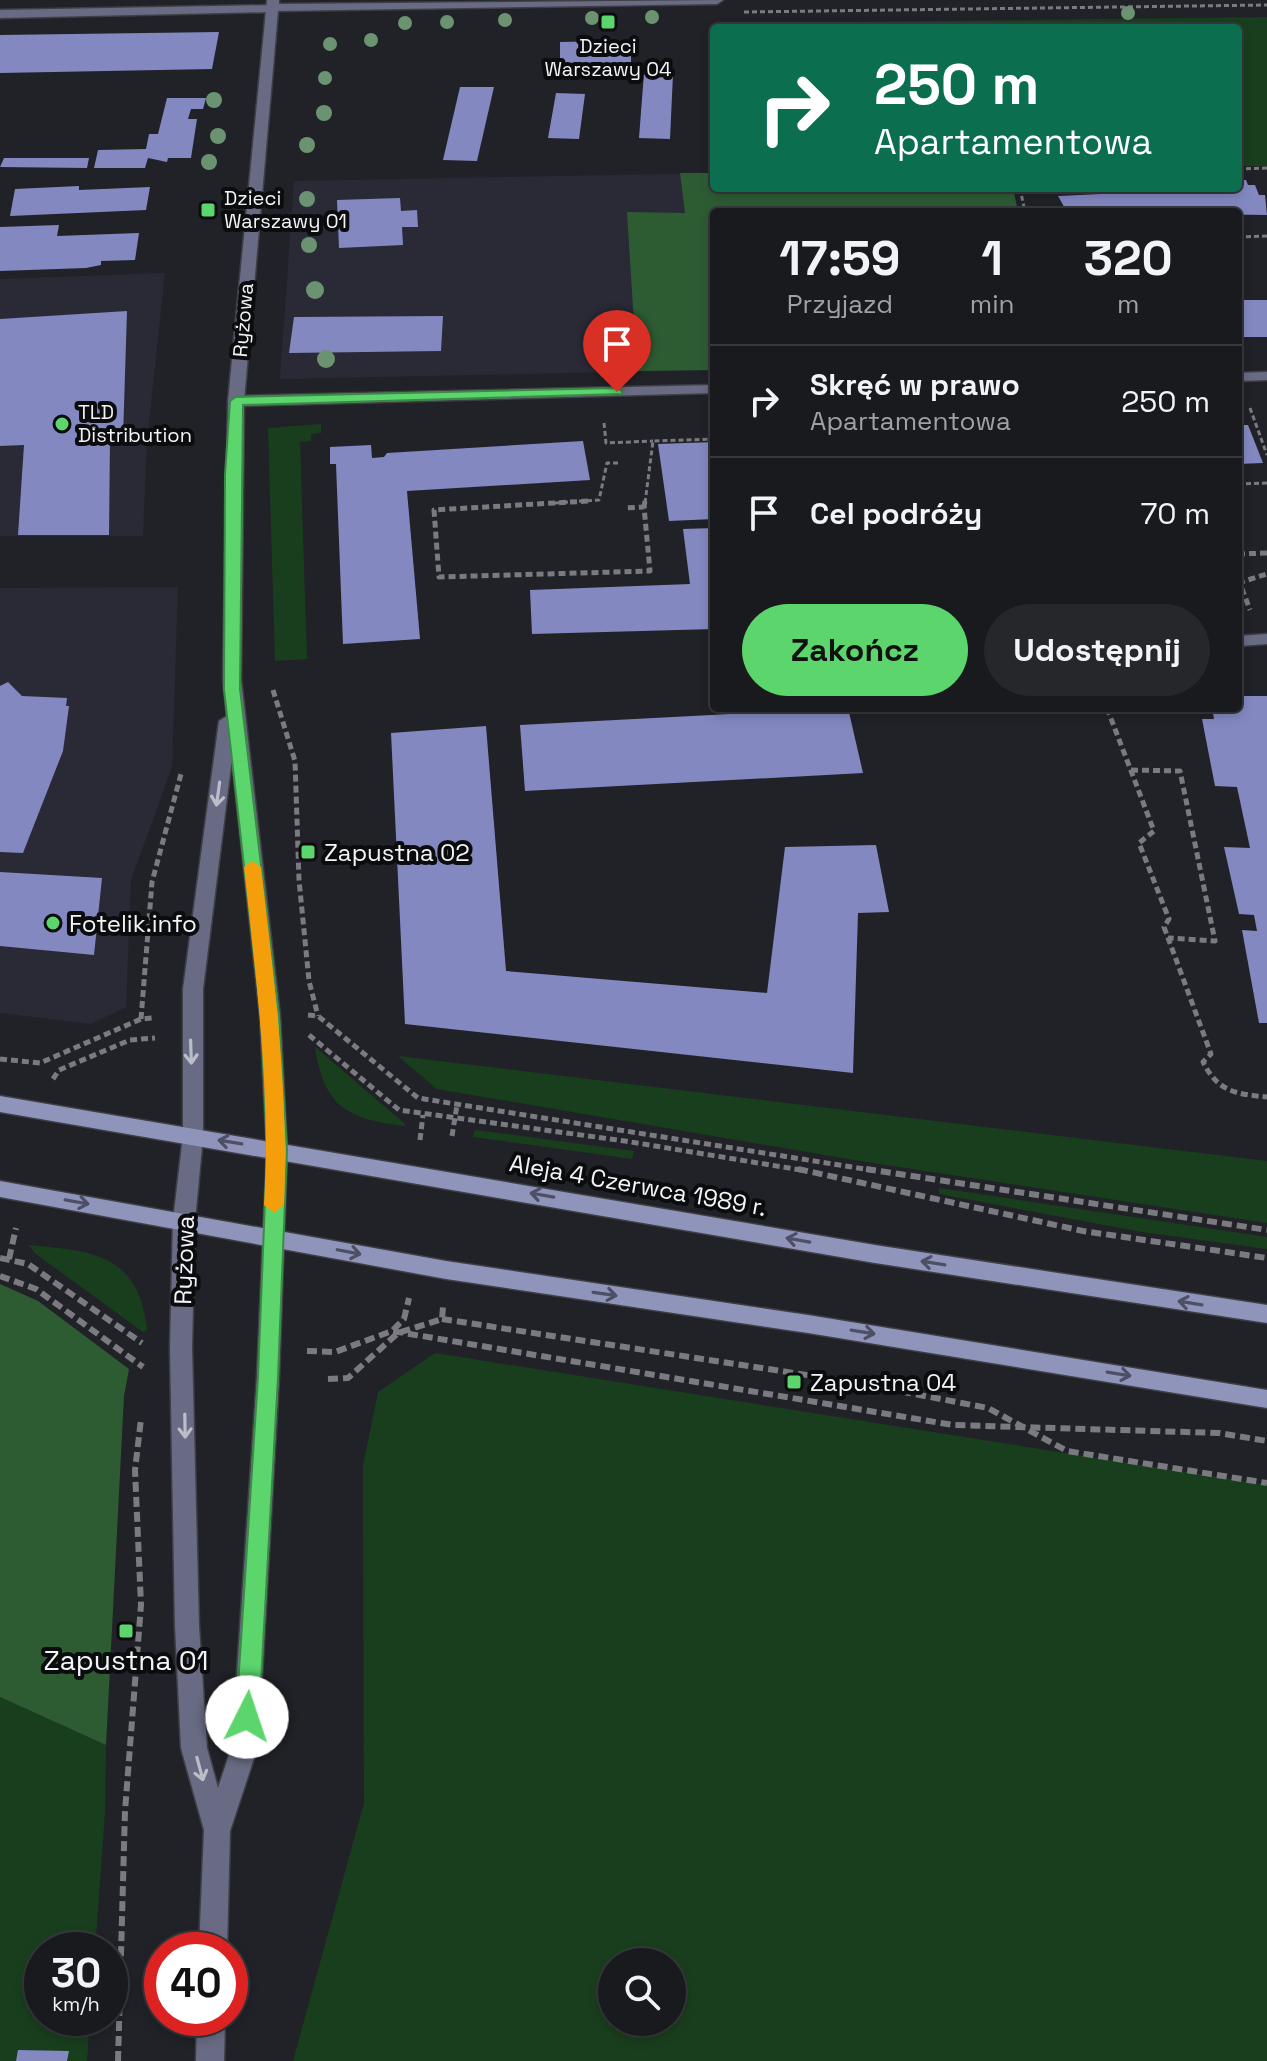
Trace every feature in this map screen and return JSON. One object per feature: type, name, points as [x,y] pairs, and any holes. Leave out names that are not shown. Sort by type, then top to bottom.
[{"type":"main road","name":"Aleja 4 Czerwca 1989 r.","points":[[0,1104],[417,1173],[890,1257],[1267,1314]]},
{"type":"main road","points":[[0,1189],[411,1264],[824,1326],[1267,1399]]},
{"type":"street","points":[[0,14],[272,4],[717,0]]},
{"type":"street","name":"Ryżowa","points":[[214,1932],[217,1831],[245,1746],[268,1377],[277,1150],[270,1016],[232,689],[232,475],[236,401],[272,4]]},
{"type":"street","points":[[1242,377],[1267,376]]},
{"type":"street","points":[[236,401],[710,389]]},
{"type":"street","points":[[1242,641],[1267,639]]},
{"type":"street","name":"Ryżowa","points":[[217,1831],[194,1748],[187,1626],[181,1348],[184,1221],[193,1136],[193,989],[232,689]]},
{"type":"street","points":[[210,2061],[211,2036]]},
{"type":"path","points":[[740,12],[1267,5]]},
{"type":"path","points":[[1242,169],[1267,168]]},
{"type":"path","points":[[1242,237],[1267,236]]},
{"type":"path","points":[[1247,399],[1267,455]]},
{"type":"path","points":[[603,415],[606,443],[710,439]]},
{"type":"path","points":[[621,463],[607,463],[599,500],[434,510],[439,577],[650,571],[644,507],[653,441]]},
{"type":"path","points":[[1242,484],[1267,483]]},
{"type":"path","points":[[625,508],[644,507]]},
{"type":"path","points":[[1242,554],[1267,553]]},
{"type":"path","points":[[1242,580],[1267,574]]},
{"type":"path","points":[[1242,589],[1253,619]]},
{"type":"path","points":[[269,679],[295,761],[299,880],[309,981],[318,1016],[408,1093],[457,1105],[767,1151],[914,1178],[1267,1230]]},
{"type":"path","points":[[1109,712],[1154,831],[1139,843],[1169,919],[1164,927],[1211,1054],[1203,1062],[1211,1080],[1224,1091],[1267,1097]]},
{"type":"path","points":[[1131,770],[1180,771],[1215,941],[1168,938]]},
{"type":"path","points":[[304,1015],[318,1016]]},
{"type":"path","points":[[0,1059],[40,1063],[141,1019],[152,1018]]},
{"type":"path","points":[[308,1034],[313,1035],[399,1110],[797,1169],[1083,1231],[1267,1258]]},
{"type":"path","points":[[54,1074],[138,1038]]},
{"type":"path","points":[[23,1073],[27,1062]]},
{"type":"path","points":[[452,1136],[457,1105]]},
{"type":"path","points":[[417,1173],[423,1115]]},
{"type":"path","points":[[0,1258],[28,1264],[150,1346]]},
{"type":"path","points":[[328,1379],[348,1378],[401,1324],[407,1310],[411,1264]]},
{"type":"path","points":[[0,1276],[36,1289],[147,1370]]},
{"type":"path","points":[[442,1319],[443,1307]]},
{"type":"path","points":[[327,1352],[442,1319],[846,1381],[988,1408],[1017,1427],[1067,1451],[1267,1483]]},
{"type":"path","points":[[395,1332],[953,1425],[1219,1433],[1267,1441]]},
{"type":"path","points":[[118,2061],[125,1811],[141,1605],[135,1470],[142,1413]]},
{"type":"shaded area","points":[[710,173],[710,192],[1014,192],[1017,208],[710,208],[710,370],[280,379],[294,181]]},
{"type":"shaded area","points":[[165,273],[147,441],[143,536],[0,536],[0,279]]},
{"type":"shaded area","points":[[178,587],[172,767],[131,880],[126,1007],[91,1024],[0,1013],[0,588]]},
{"type":"green space","points":[[1267,17],[1267,166],[1242,166],[1242,24],[752,23]]},
{"type":"green space","points":[[680,173],[710,173],[710,192],[1014,192],[1017,208],[710,208],[710,370],[637,371],[627,212],[685,213]]},
{"type":"green space","points":[[321,424],[321,433],[311,434],[311,441],[300,442],[307,659],[275,661],[268,428]]},
{"type":"green space","points":[[315,1047],[405,1126],[368,1119],[342,1106],[332,1097],[325,1084]]},
{"type":"green space","points":[[398,1056],[1267,1161],[1267,1223],[866,1162],[437,1089]]},
{"type":"green space","points":[[475,1130],[634,1151],[632,1159],[473,1137]]},
{"type":"green space","points":[[939,1188],[1267,1237],[1267,1249],[1142,1232],[939,1194]]},
{"type":"green space","points":[[28,1245],[74,1250],[110,1262],[134,1286],[147,1330],[143,1332]]},
{"type":"green space","points":[[0,1284],[38,1301],[129,1369],[124,1396],[106,1745],[0,1697]]},
{"type":"green space","points":[[435,1353],[1267,1485],[1267,2061],[293,2061],[364,1803],[363,1466],[378,1392]]},
{"type":"green space","points":[[0,1697],[106,1745],[105,1812],[96,1932],[24,1932],[24,2036],[89,2036],[87,2061],[0,2061]]},
{"type":"building","points":[[219,32],[212,69],[0,73],[0,35]]},
{"type":"building","points":[[560,42],[631,43],[631,67],[585,68],[585,63],[560,63]]},
{"type":"building","points":[[644,73],[673,74],[670,139],[639,138]]},
{"type":"building","points":[[460,87],[494,87],[477,161],[443,160]]},
{"type":"building","points":[[556,93],[585,94],[579,139],[548,138]]},
{"type":"building","points":[[167,98],[206,98],[203,109],[191,109],[188,119],[197,119],[191,158],[168,158],[167,162],[148,158],[145,168],[94,168],[98,150],[146,149],[149,134],[158,134]]},
{"type":"building","points":[[4,158],[89,158],[87,168],[0,167]]},
{"type":"building","points":[[1242,180],[1246,180],[1248,185],[1255,185],[1259,195],[1265,195],[1267,215],[1242,215],[1242,208],[1065,208],[1058,196],[1242,192]]},
{"type":"building","points":[[79,186],[79,190],[150,187],[146,210],[10,216],[15,189]]},
{"type":"building","points":[[400,198],[401,211],[417,210],[418,227],[402,227],[403,245],[339,248],[337,200]]},
{"type":"building","points":[[59,225],[57,236],[139,233],[135,260],[101,261],[101,265],[86,268],[0,271],[0,227]]},
{"type":"building","points":[[1242,300],[1267,300],[1267,337],[1242,337]]},
{"type":"building","points":[[127,311],[123,438],[110,439],[109,535],[18,535],[24,445],[0,446],[0,319]]},
{"type":"building","points":[[443,316],[441,351],[289,353],[294,317]]},
{"type":"building","points":[[1242,425],[1248,425],[1263,463],[1242,464]]},
{"type":"building","points":[[583,441],[590,480],[407,491],[420,639],[343,644],[336,464],[330,464],[330,447],[371,445],[372,458],[384,457],[387,453]]},
{"type":"building","points":[[710,442],[710,519],[669,521],[658,444]]},
{"type":"building","points":[[710,528],[710,629],[532,634],[530,590],[690,584],[683,529]]},
{"type":"building","points":[[8,682],[22,696],[67,698],[66,706],[69,706],[63,751],[23,853],[0,852],[0,686]]},
{"type":"building","points":[[1242,696],[1267,696],[1267,1023],[1259,1023],[1242,930],[1257,931],[1254,915],[1239,914],[1224,847],[1250,848],[1237,787],[1215,786],[1202,719],[1214,719],[1213,712],[1242,712]]},
{"type":"building","points":[[771,712],[849,712],[863,773],[525,791],[520,725]]},
{"type":"building","points":[[486,726],[506,971],[767,993],[785,847],[876,845],[889,912],[858,913],[853,1073],[405,1024],[391,733]]},
{"type":"building","points":[[0,872],[102,878],[94,955],[0,946]]},
{"type":"building","points":[[18,2050],[69,2051],[67,2061],[16,2061]]},
{"type":"slow traffic","points":[[252,867],[270,1016],[277,1150],[274,1205]]},
{"type":"place","name":"Dzieci Warszawy 04","points":[[608,22]]},
{"type":"place","name":"Dzieci Warszawy 01","points":[[208,210]]},
{"type":"place","name":"TLD Distribution","points":[[62,424]]},
{"type":"place","name":"Zapustna 02","points":[[308,852]]},
{"type":"place","name":"Fotelik.info","points":[[53,923]]},
{"type":"place","name":"Zapustna 04","points":[[794,1382]]},
{"type":"place","name":"Zapustna 01","points":[[126,1631]]},
{"type":"route","points":[[247,1717],[268,1377],[277,1150],[270,1016],[232,689],[232,475],[236,401],[617,392]]}]
